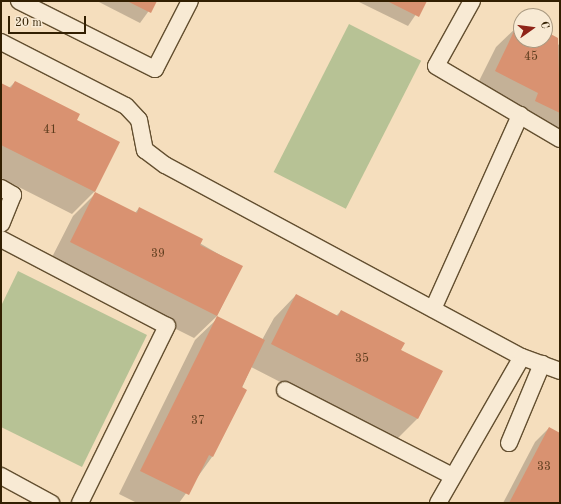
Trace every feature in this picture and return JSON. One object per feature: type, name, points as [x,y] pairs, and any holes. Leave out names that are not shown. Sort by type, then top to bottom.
[{"type":"lane","points":[[19,1],[155,69],[190,1]]},
{"type":"lane","points":[[472,1],[436,66],[560,139]]},
{"type":"lane","points":[[1,42],[126,106],[139,120],[145,150],[165,166],[522,356],[560,371]]},
{"type":"lane","points":[[433,309],[520,115]]},
{"type":"lane","points":[[1,188],[13,195],[1,224]]},
{"type":"lane","points":[[1,239],[167,326],[80,503]]},
{"type":"lane","points":[[438,503],[452,476],[522,356]]},
{"type":"lane","points":[[509,443],[542,364]]},
{"type":"lane","points":[[285,390],[452,476]]},
{"type":"lane","points":[[1,476],[51,503]]},
{"type":"green space","points":[[349,24],[421,61],[346,209],[274,172]]},
{"type":"green space","points":[[18,271],[147,335],[82,467],[1,427],[1,306]]},
{"type":"building","points":[[127,1],[157,1],[151,13]]},
{"type":"building","points":[[387,1],[427,1],[419,17]]},
{"type":"building","points":[[513,33],[513,48],[553,48],[553,35],[558,38],[560,113],[535,101],[538,93],[495,71]]},
{"type":"building","points":[[15,81],[80,114],[77,120],[120,142],[95,192],[1,145],[1,83],[11,88]]},
{"type":"building","points":[[95,192],[137,213],[139,207],[203,239],[200,245],[243,266],[217,316],[70,242]]},
{"type":"building","points":[[296,294],[338,316],[341,310],[405,343],[401,350],[443,371],[418,419],[271,344]]},
{"type":"building","points":[[217,316],[265,340],[242,387],[247,390],[213,457],[209,455],[189,495],[140,471]]},
{"type":"building","points":[[549,427],[560,433],[560,503],[509,503]]}]
